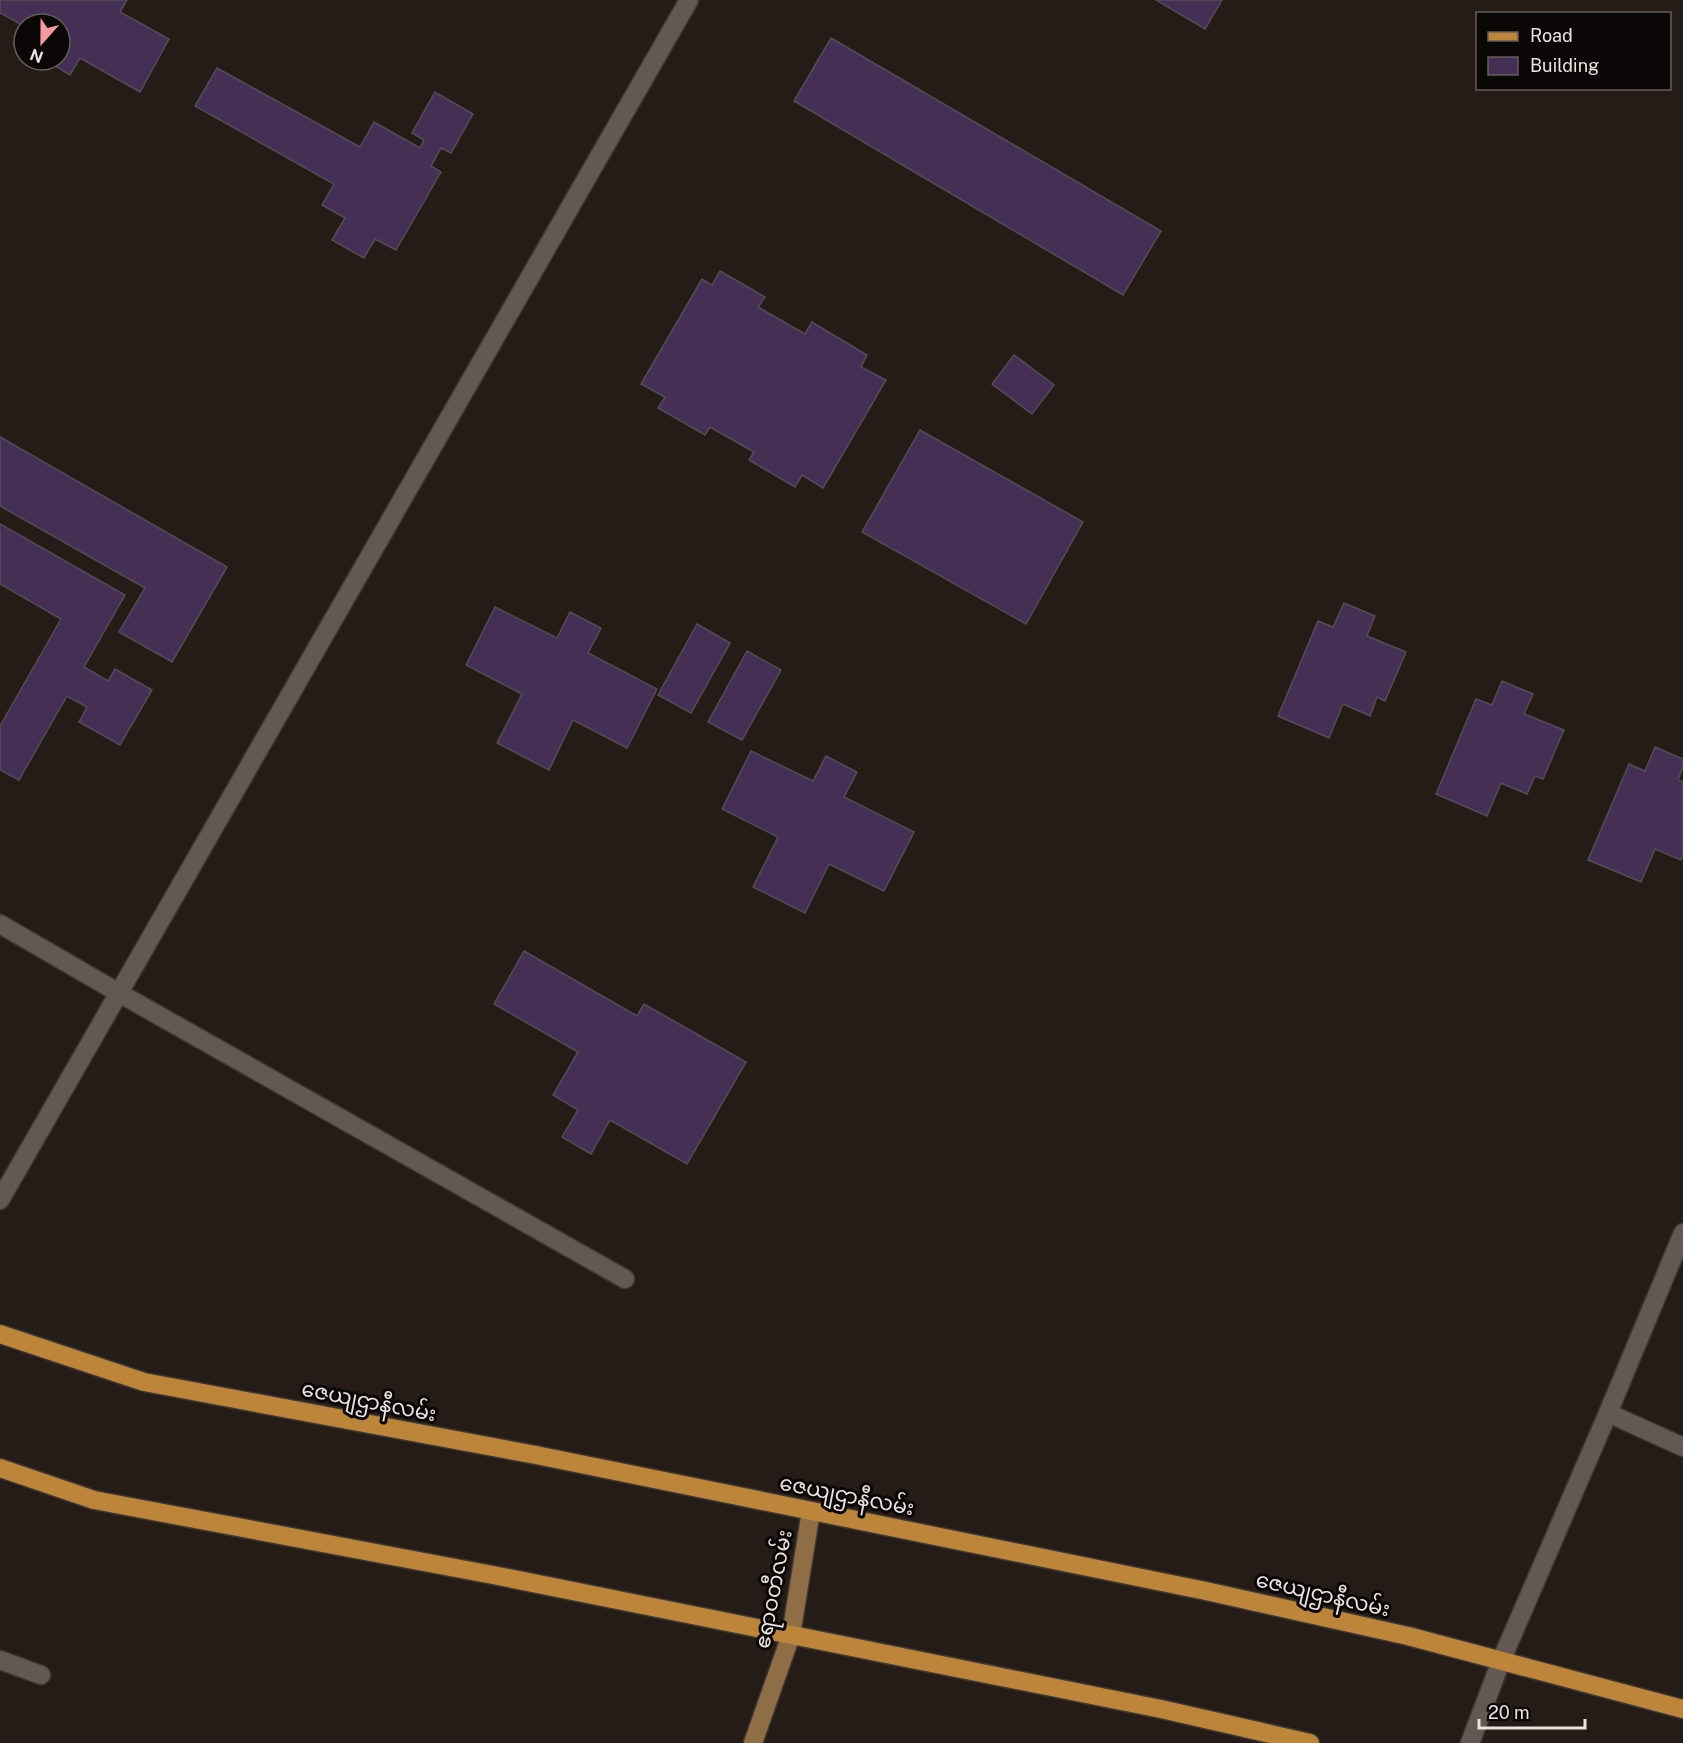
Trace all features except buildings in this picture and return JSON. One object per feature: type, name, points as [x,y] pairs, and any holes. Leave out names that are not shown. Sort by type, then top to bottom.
[{"type":"main road","name":"ဇေယျဌာနီလမ်း","points":[[0,1334],[144,1383],[536,1455],[1206,1591],[1408,1636],[1683,1709]]},
{"type":"main road","points":[[0,1468],[94,1500],[493,1575],[1161,1709],[1310,1743]]},
{"type":"street","points":[[0,1200],[689,0]]},
{"type":"street","points":[[0,924],[625,1279]]},
{"type":"street","points":[[1470,1743],[1501,1661],[1683,1233]]},
{"type":"street","points":[[1608,1413],[1683,1447]]},
{"type":"street","name":"ဧရာဝတီလမ်း","points":[[753,1743],[791,1635],[811,1511]]},
{"type":"street","points":[[0,1660],[41,1675]]}]
